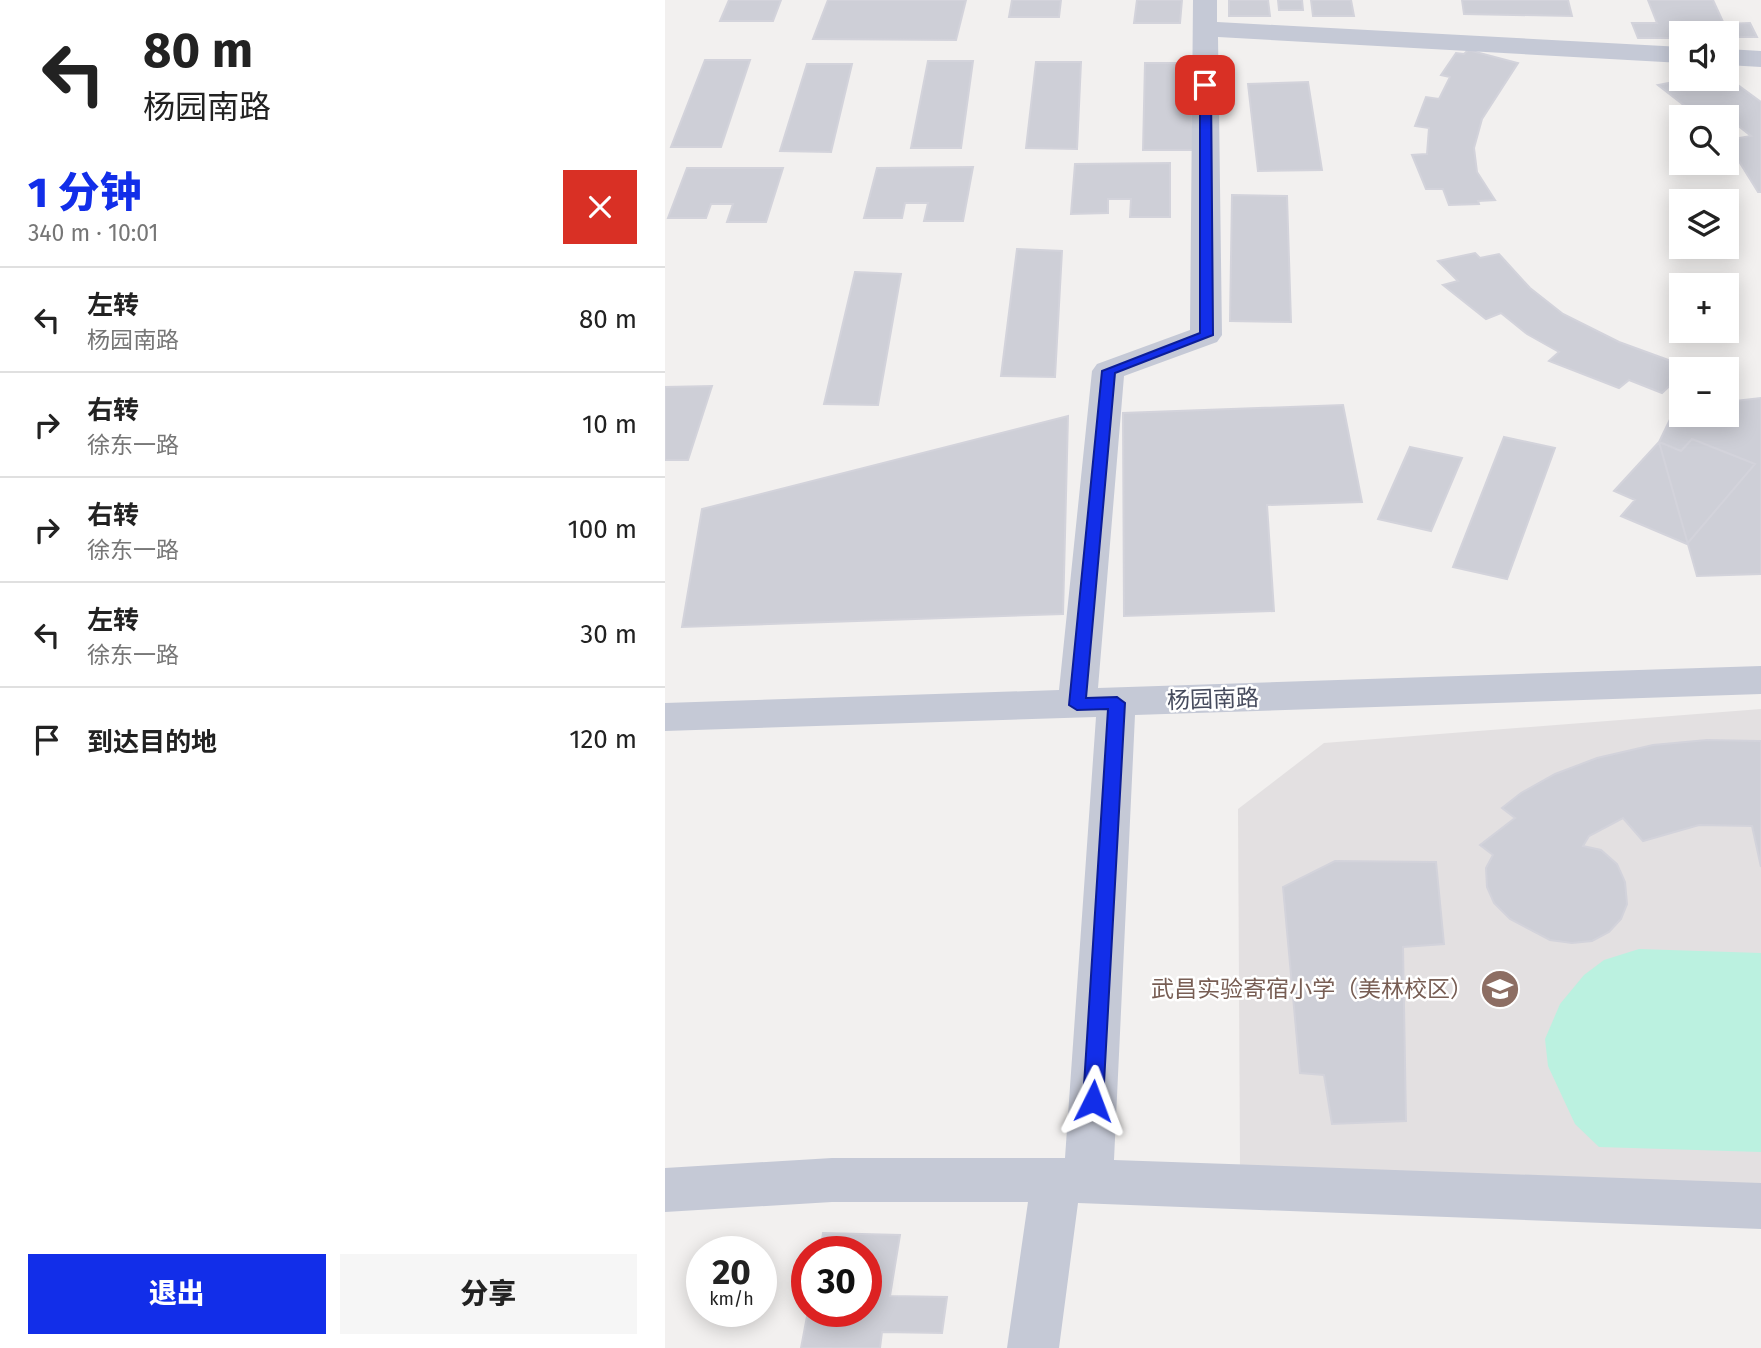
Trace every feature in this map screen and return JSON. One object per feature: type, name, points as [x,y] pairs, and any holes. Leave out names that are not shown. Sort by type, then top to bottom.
[{"type":"street","points":[[1033,1348],[1072,1180],[1097,704],[1108,371],[1206,335],[1205,15],[1669,54]]},
{"type":"street","points":[[1739,58],[1761,59]]},
{"type":"street","name":"杨园南路","points":[[665,717],[1761,680]]},
{"type":"street","points":[[665,1190],[832,1180],[1072,1180],[1761,1206]]},
{"type":"shaded area","name":"武昌实验寄宿小学（美林校区）","points":[[1761,709],[1761,1190],[1240,1169],[1238,809],[1324,743]]},
{"type":"green space","points":[[1639,949],[1761,953],[1761,1152],[1599,1147],[1575,1124],[1548,1066],[1545,1039],[1560,1004],[1584,975],[1604,960]]},
{"type":"building","points":[[729,0],[781,0],[773,21],[720,21]]},
{"type":"building","points":[[828,0],[966,0],[956,40],[813,39]]},
{"type":"building","points":[[1012,0],[1061,0],[1059,17],[1009,17]]},
{"type":"building","points":[[1137,0],[1182,0],[1180,23],[1134,23]]},
{"type":"building","points":[[1229,0],[1268,0],[1270,16],[1229,16]]},
{"type":"building","points":[[1278,0],[1302,0],[1303,10],[1279,10]]},
{"type":"building","points":[[1311,0],[1351,0],[1354,16],[1313,16]]},
{"type":"building","points":[[1462,0],[1568,0],[1572,16],[1464,14]]},
{"type":"building","points":[[1648,0],[1713,0],[1723,21],[1669,21],[1669,38],[1638,38],[1632,23],[1657,23]]},
{"type":"building","points":[[1739,23],[1750,23],[1757,37],[1739,37]]},
{"type":"building","points":[[1468,50],[1518,63],[1482,119],[1474,148],[1477,172],[1495,200],[1478,201],[1479,204],[1449,205],[1443,189],[1426,189],[1412,155],[1427,154],[1429,128],[1415,126],[1426,97],[1439,99],[1450,77],[1441,75],[1456,53],[1464,54]]},
{"type":"building","points":[[705,60],[750,60],[721,147],[671,147]]},
{"type":"building","points":[[928,61],[973,61],[961,148],[911,148]]},
{"type":"building","points":[[1036,62],[1081,62],[1077,149],[1026,148]]},
{"type":"building","points":[[1145,63],[1190,63],[1194,150],[1143,150]]},
{"type":"building","points":[[807,64],[852,64],[831,152],[780,151]]},
{"type":"building","points":[[1308,82],[1322,170],[1258,171],[1248,84]]},
{"type":"building","points":[[1669,83],[1669,91],[1739,91],[1739,86],[1761,102],[1761,192],[1758,192],[1739,161],[1739,138],[1751,136],[1739,126],[1739,105],[1684,105],[1658,85]]},
{"type":"building","points":[[1170,163],[1170,217],[1130,217],[1131,199],[1108,199],[1108,213],[1071,214],[1075,164]]},
{"type":"building","points":[[973,167],[963,221],[924,221],[928,203],[905,203],[902,218],[864,218],[877,168]]},
{"type":"building","points":[[687,168],[783,168],[766,222],[727,222],[733,204],[711,204],[706,218],[668,218]]},
{"type":"building","points":[[1232,195],[1287,196],[1291,322],[1230,321]]},
{"type":"building","points":[[1017,249],[1062,251],[1055,377],[1001,376]]},
{"type":"building","points":[[1475,253],[1480,258],[1499,254],[1530,288],[1563,314],[1619,342],[1669,360],[1669,386],[1662,393],[1629,380],[1619,388],[1549,361],[1559,352],[1527,334],[1501,313],[1486,319],[1443,285],[1458,281],[1438,261]]},
{"type":"building","points":[[855,272],[901,274],[878,405],[824,404]]},
{"type":"building","points":[[712,386],[688,460],[665,460],[665,387]]},
{"type":"building","points":[[1761,398],[1761,574],[1697,576],[1659,442],[1669,421],[1669,427],[1739,427],[1739,401]]},
{"type":"building","points":[[1343,405],[1362,502],[1267,505],[1274,611],[1124,616],[1123,413]]},
{"type":"building","points":[[1068,416],[1063,614],[682,627],[702,509]]},
{"type":"building","points":[[1504,437],[1555,448],[1507,579],[1453,567]]},
{"type":"building","points":[[1692,439],[1755,464],[1687,544],[1621,516],[1635,500],[1614,491],[1659,442],[1681,451]]},
{"type":"building","points":[[1410,447],[1462,458],[1431,531],[1378,519]]},
{"type":"building","points":[[1707,740],[1761,741],[1761,867],[1752,826],[1699,825],[1643,841],[1623,818],[1589,836],[1583,846],[1601,850],[1617,864],[1625,882],[1627,904],[1621,919],[1609,932],[1592,941],[1572,943],[1550,940],[1510,919],[1494,903],[1487,887],[1486,868],[1493,855],[1480,845],[1515,818],[1502,808],[1521,793],[1555,774],[1597,758],[1653,745]]},
{"type":"building","points":[[1335,861],[1436,862],[1444,944],[1403,947],[1406,1121],[1332,1124],[1324,1075],[1300,1073],[1283,887]]},
{"type":"building","points":[[823,1233],[900,1235],[890,1296],[947,1297],[942,1333],[882,1332],[880,1348],[801,1348],[805,1327],[882,1327],[882,1236],[822,1236]]},
{"type":"place","name":"武昌实验寄宿小学（美林校区）","points":[[1500,989]]},
{"type":"route","points":[[1093,1101],[1117,703],[1077,705],[1108,371],[1206,335],[1205,85]]}]
